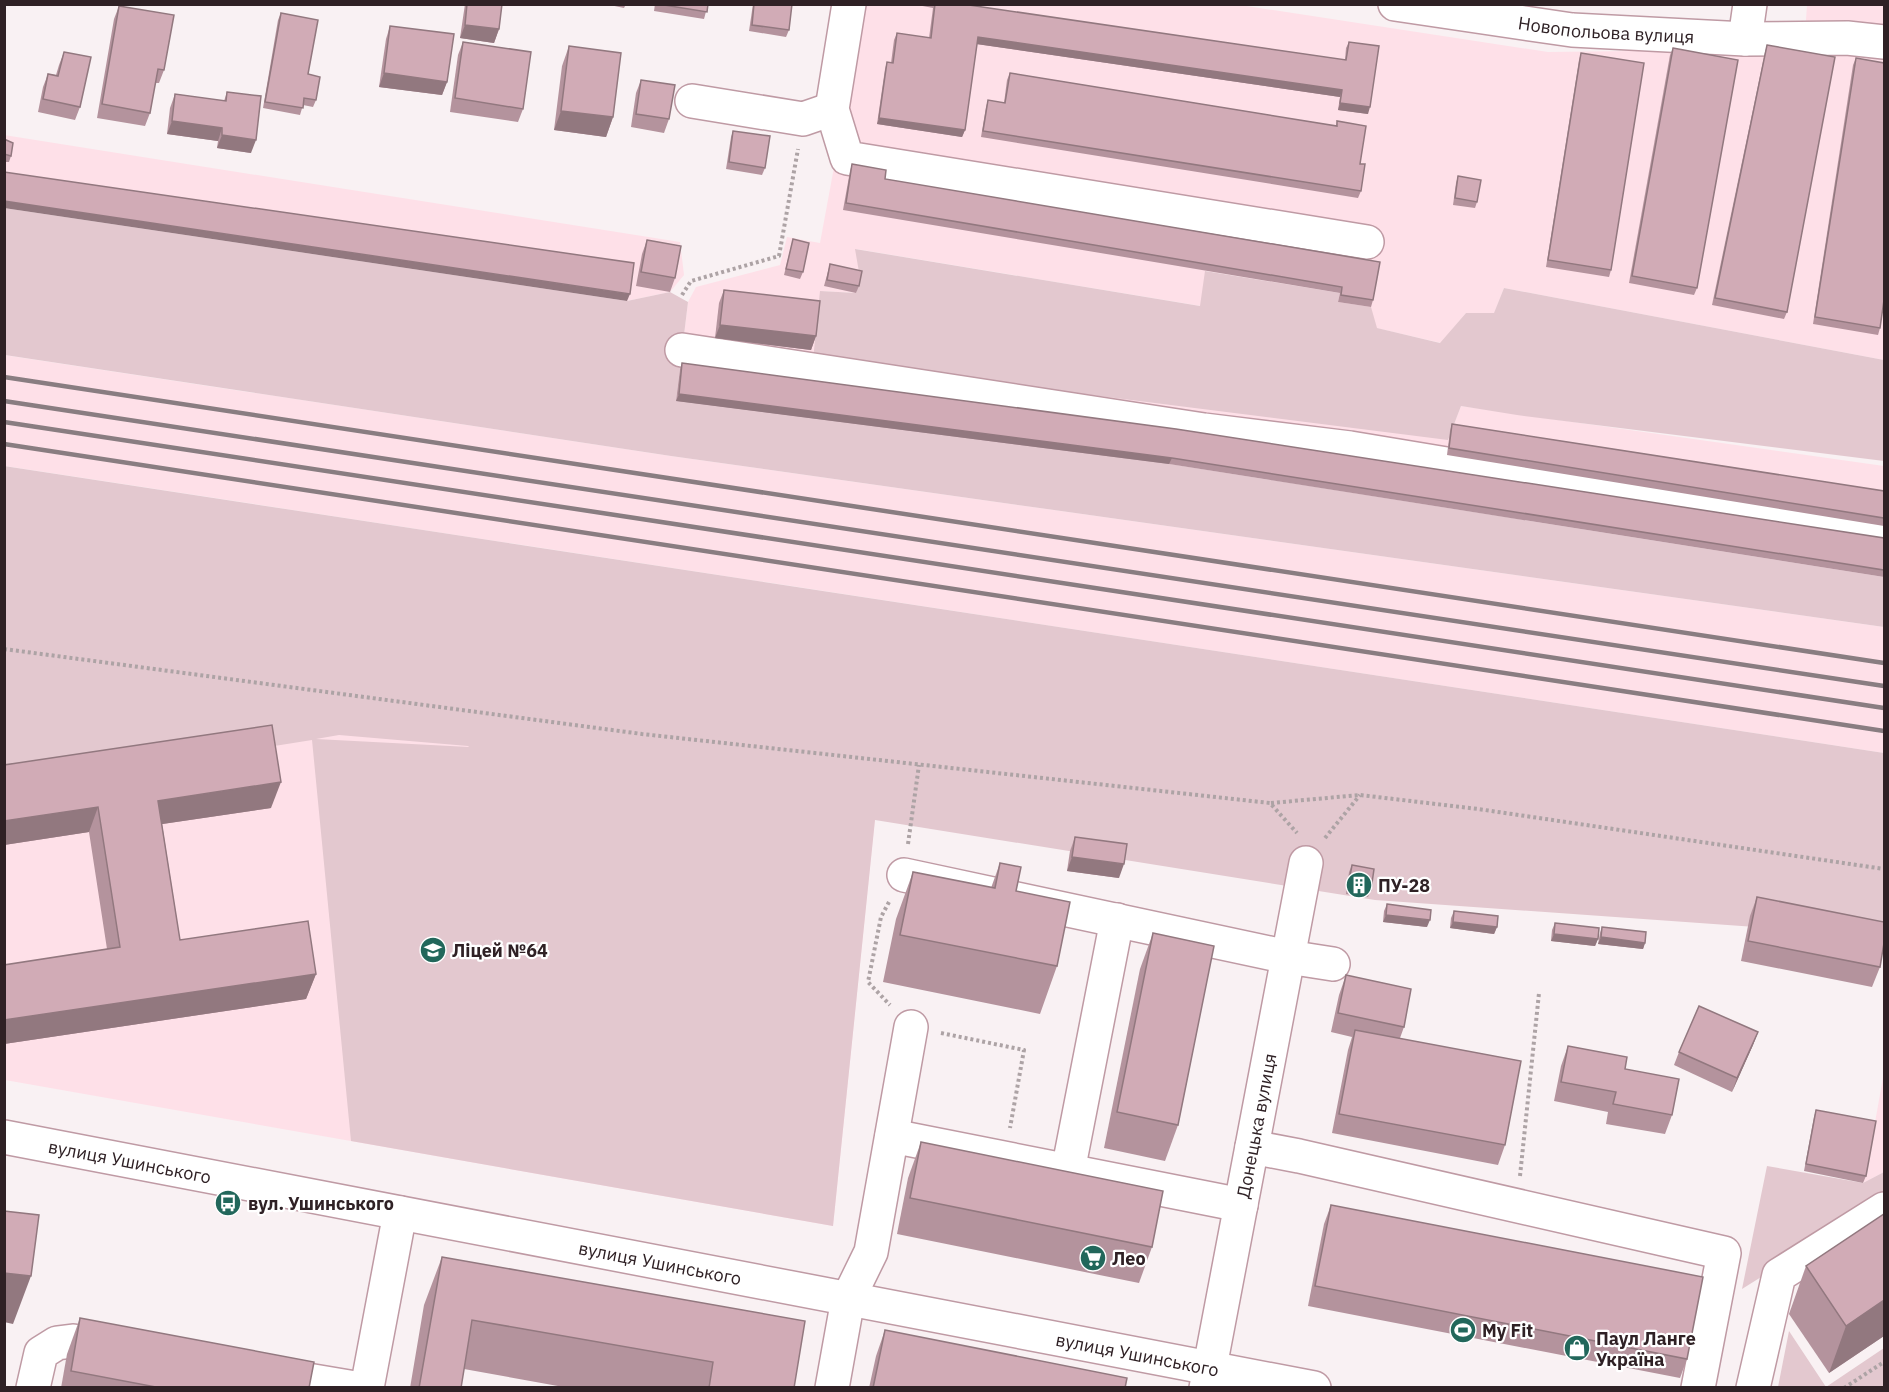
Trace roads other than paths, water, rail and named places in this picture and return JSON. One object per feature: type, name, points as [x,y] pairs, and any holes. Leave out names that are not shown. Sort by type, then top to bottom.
[{"type":"street","points":[[849,4],[818,114],[847,158],[1367,242]]},
{"type":"street","name":"Новопольова вулиця","points":[[1395,4],[1572,30],[1745,39],[1847,38],[1884,42]]},
{"type":"street","points":[[1745,39],[1750,4]]},
{"type":"street","points":[[692,101],[818,114]]},
{"type":"street","points":[[682,350],[1204,430],[1350,448],[1884,537]]},
{"type":"street","name":"Донецька вулиця","points":[[1207,1378],[1306,862]]},
{"type":"street","points":[[904,875],[1288,957],[1333,964]]},
{"type":"street","points":[[1068,1171],[1117,920]]},
{"type":"street","points":[[832,1388],[848,1299],[871,1252],[911,1027]]},
{"type":"street","points":[[892,1136],[1240,1205]]},
{"type":"street","name":"вулиця Ушинського","points":[[4,1137],[848,1299],[1207,1378],[1314,1388]]},
{"type":"street","points":[[1252,1147],[1724,1253],[1698,1388]]},
{"type":"street","points":[[1752,1388],[1779,1275],[1884,1209]]},
{"type":"street","points":[[367,1388],[400,1213]]},
{"type":"street","points":[[33,1388],[41,1353],[57,1343],[73,1341],[143,1352]]},
{"type":"street","points":[[237,1368],[355,1388]]},
{"type":"railway","points":[[4,377],[1884,663]]},
{"type":"railway","points":[[4,401],[1884,686]]},
{"type":"railway","points":[[4,422],[1884,708]]},
{"type":"railway","points":[[4,444],[1884,731]]},
{"type":"place","name":"ПУ-28","points":[[1359,885]]},
{"type":"place","name":"Ліцей №64","points":[[433,950]]},
{"type":"place","name":"вул. Ушинського","points":[[228,1203]]},
{"type":"place","name":"Лео","points":[[1093,1258]]},
{"type":"place","name":"My Fit","points":[[1463,1330]]},
{"type":"place","name":"Паул Ланге Україна","points":[[1577,1348]]}]
